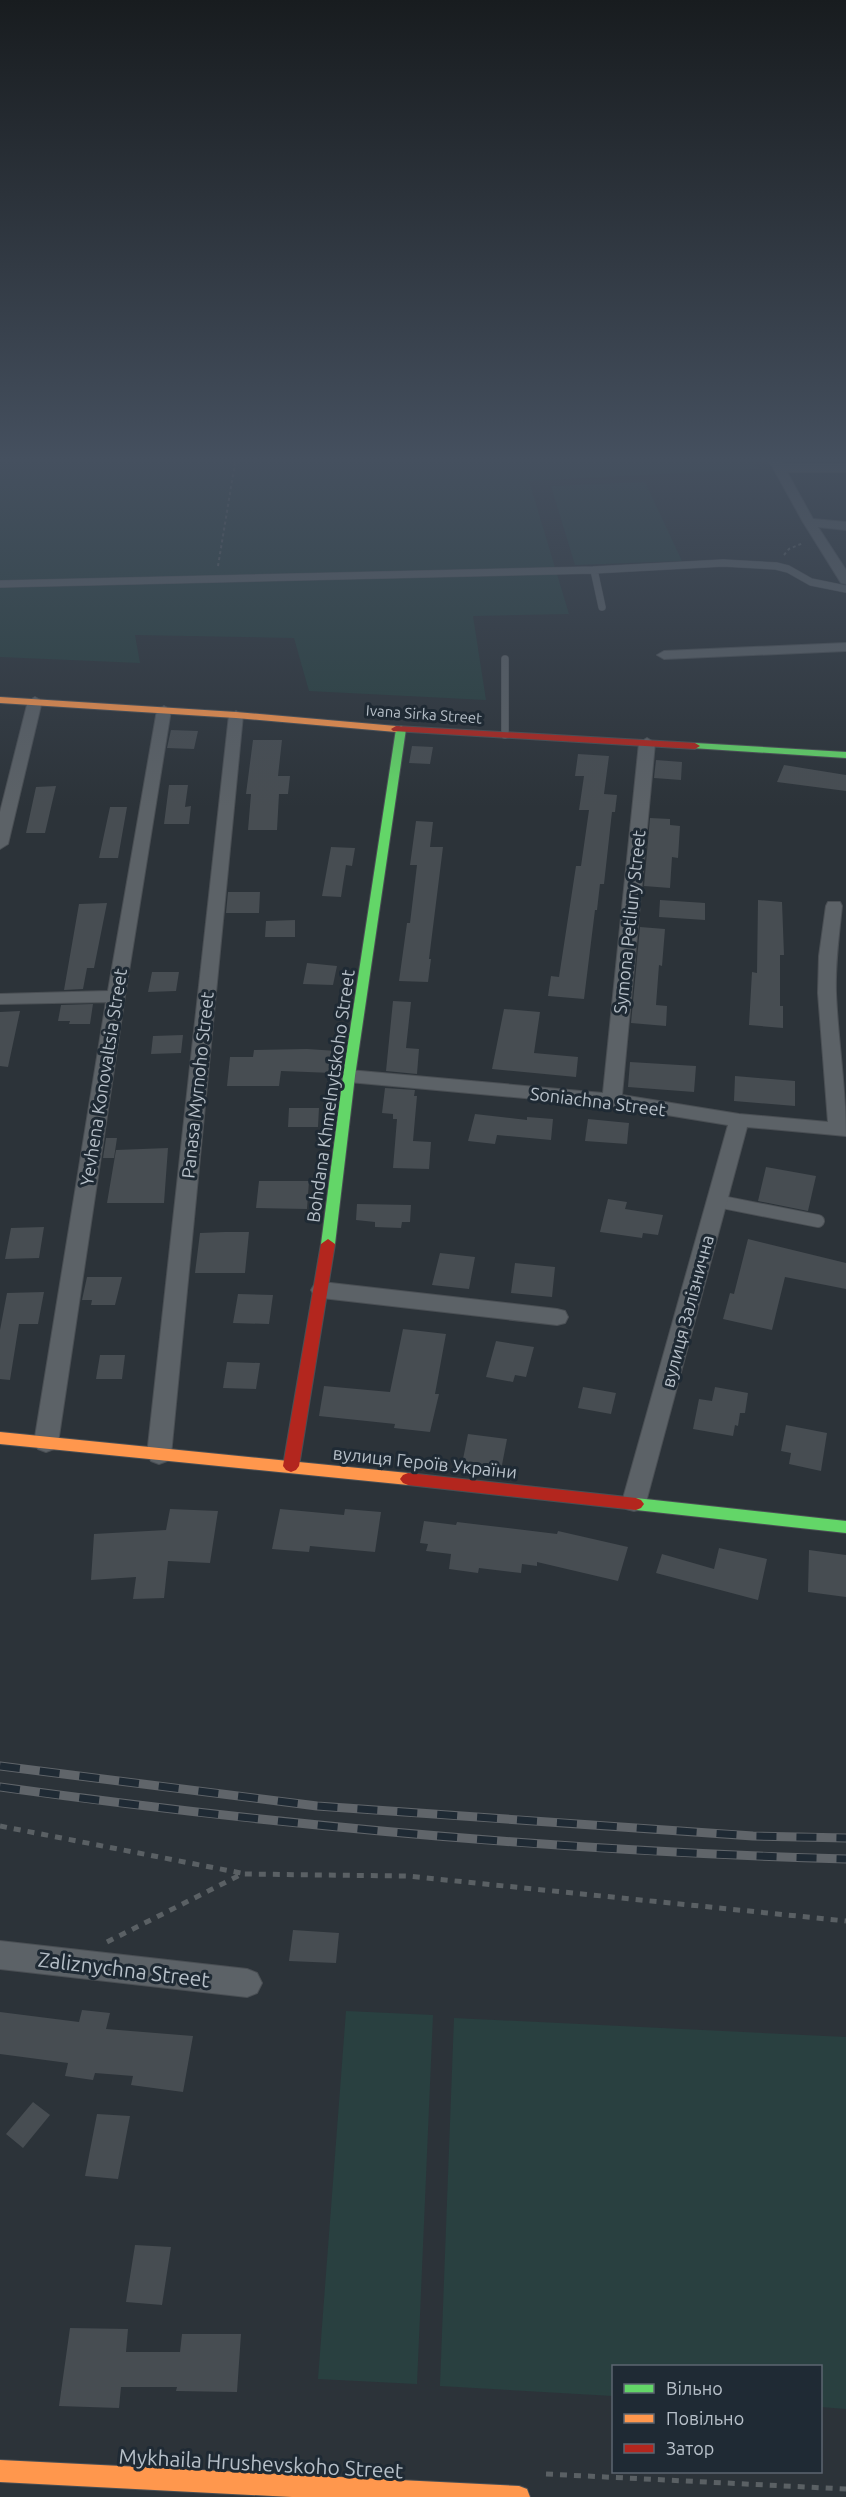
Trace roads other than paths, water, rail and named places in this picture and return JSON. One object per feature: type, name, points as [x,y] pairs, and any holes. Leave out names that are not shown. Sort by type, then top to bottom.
[{"type":"street","points":[[664,655],[846,647]]},
{"type":"street","name":"Ivana Sirka Street","points":[[0,700],[236,715],[401,729],[846,755]]},
{"type":"street","points":[[0,844],[35,701]]},
{"type":"street","name":"Yevhena Konovaltsia Street","points":[[46,1443],[116,996],[164,710]]},
{"type":"street","name":"Panasa Myrnoho Street","points":[[159,1455],[236,715]]},
{"type":"street","name":"Bohdana Khmelnytskoho Street","points":[[291,1466],[322,1290],[349,1076],[401,729]]},
{"type":"street","name":"Symona Petliury Street","points":[[612,1100],[647,743]]},
{"type":"street","points":[[834,906],[828,956],[827,993],[842,1130]]},
{"type":"street","points":[[0,999],[116,996]]},
{"type":"street","name":"Soniachna Street","points":[[349,1076],[612,1100],[739,1120],[842,1130]]},
{"type":"street","name":"вулиця Залізнична","points":[[634,1502],[739,1120]]},
{"type":"street","points":[[322,1290],[557,1317]]},
{"type":"street","name":"вулиця Героїв України","points":[[0,1438],[634,1502],[846,1527]]},
{"type":"street","name":"Zaliznychna Street","points":[[0,1955],[247,1983]]},
{"type":"street","name":"Mykhaila Hrushevskoho Street","points":[[0,2471],[519,2497]]},
{"type":"lane","points":[[0,584],[446,574]]},
{"type":"lane","points":[[595,574],[602,606]]},
{"type":"lane","points":[[796,574],[810,582],[846,589]]},
{"type":"lane","points":[[505,659],[505,735]]},
{"type":"lane","points":[[717,1201],[818,1221]]},
{"type":"railway","points":[[0,1766],[317,1806],[753,1836],[846,1838]]},
{"type":"railway","points":[[0,1787],[211,1814],[422,1835],[634,1850],[846,1859]]}]
